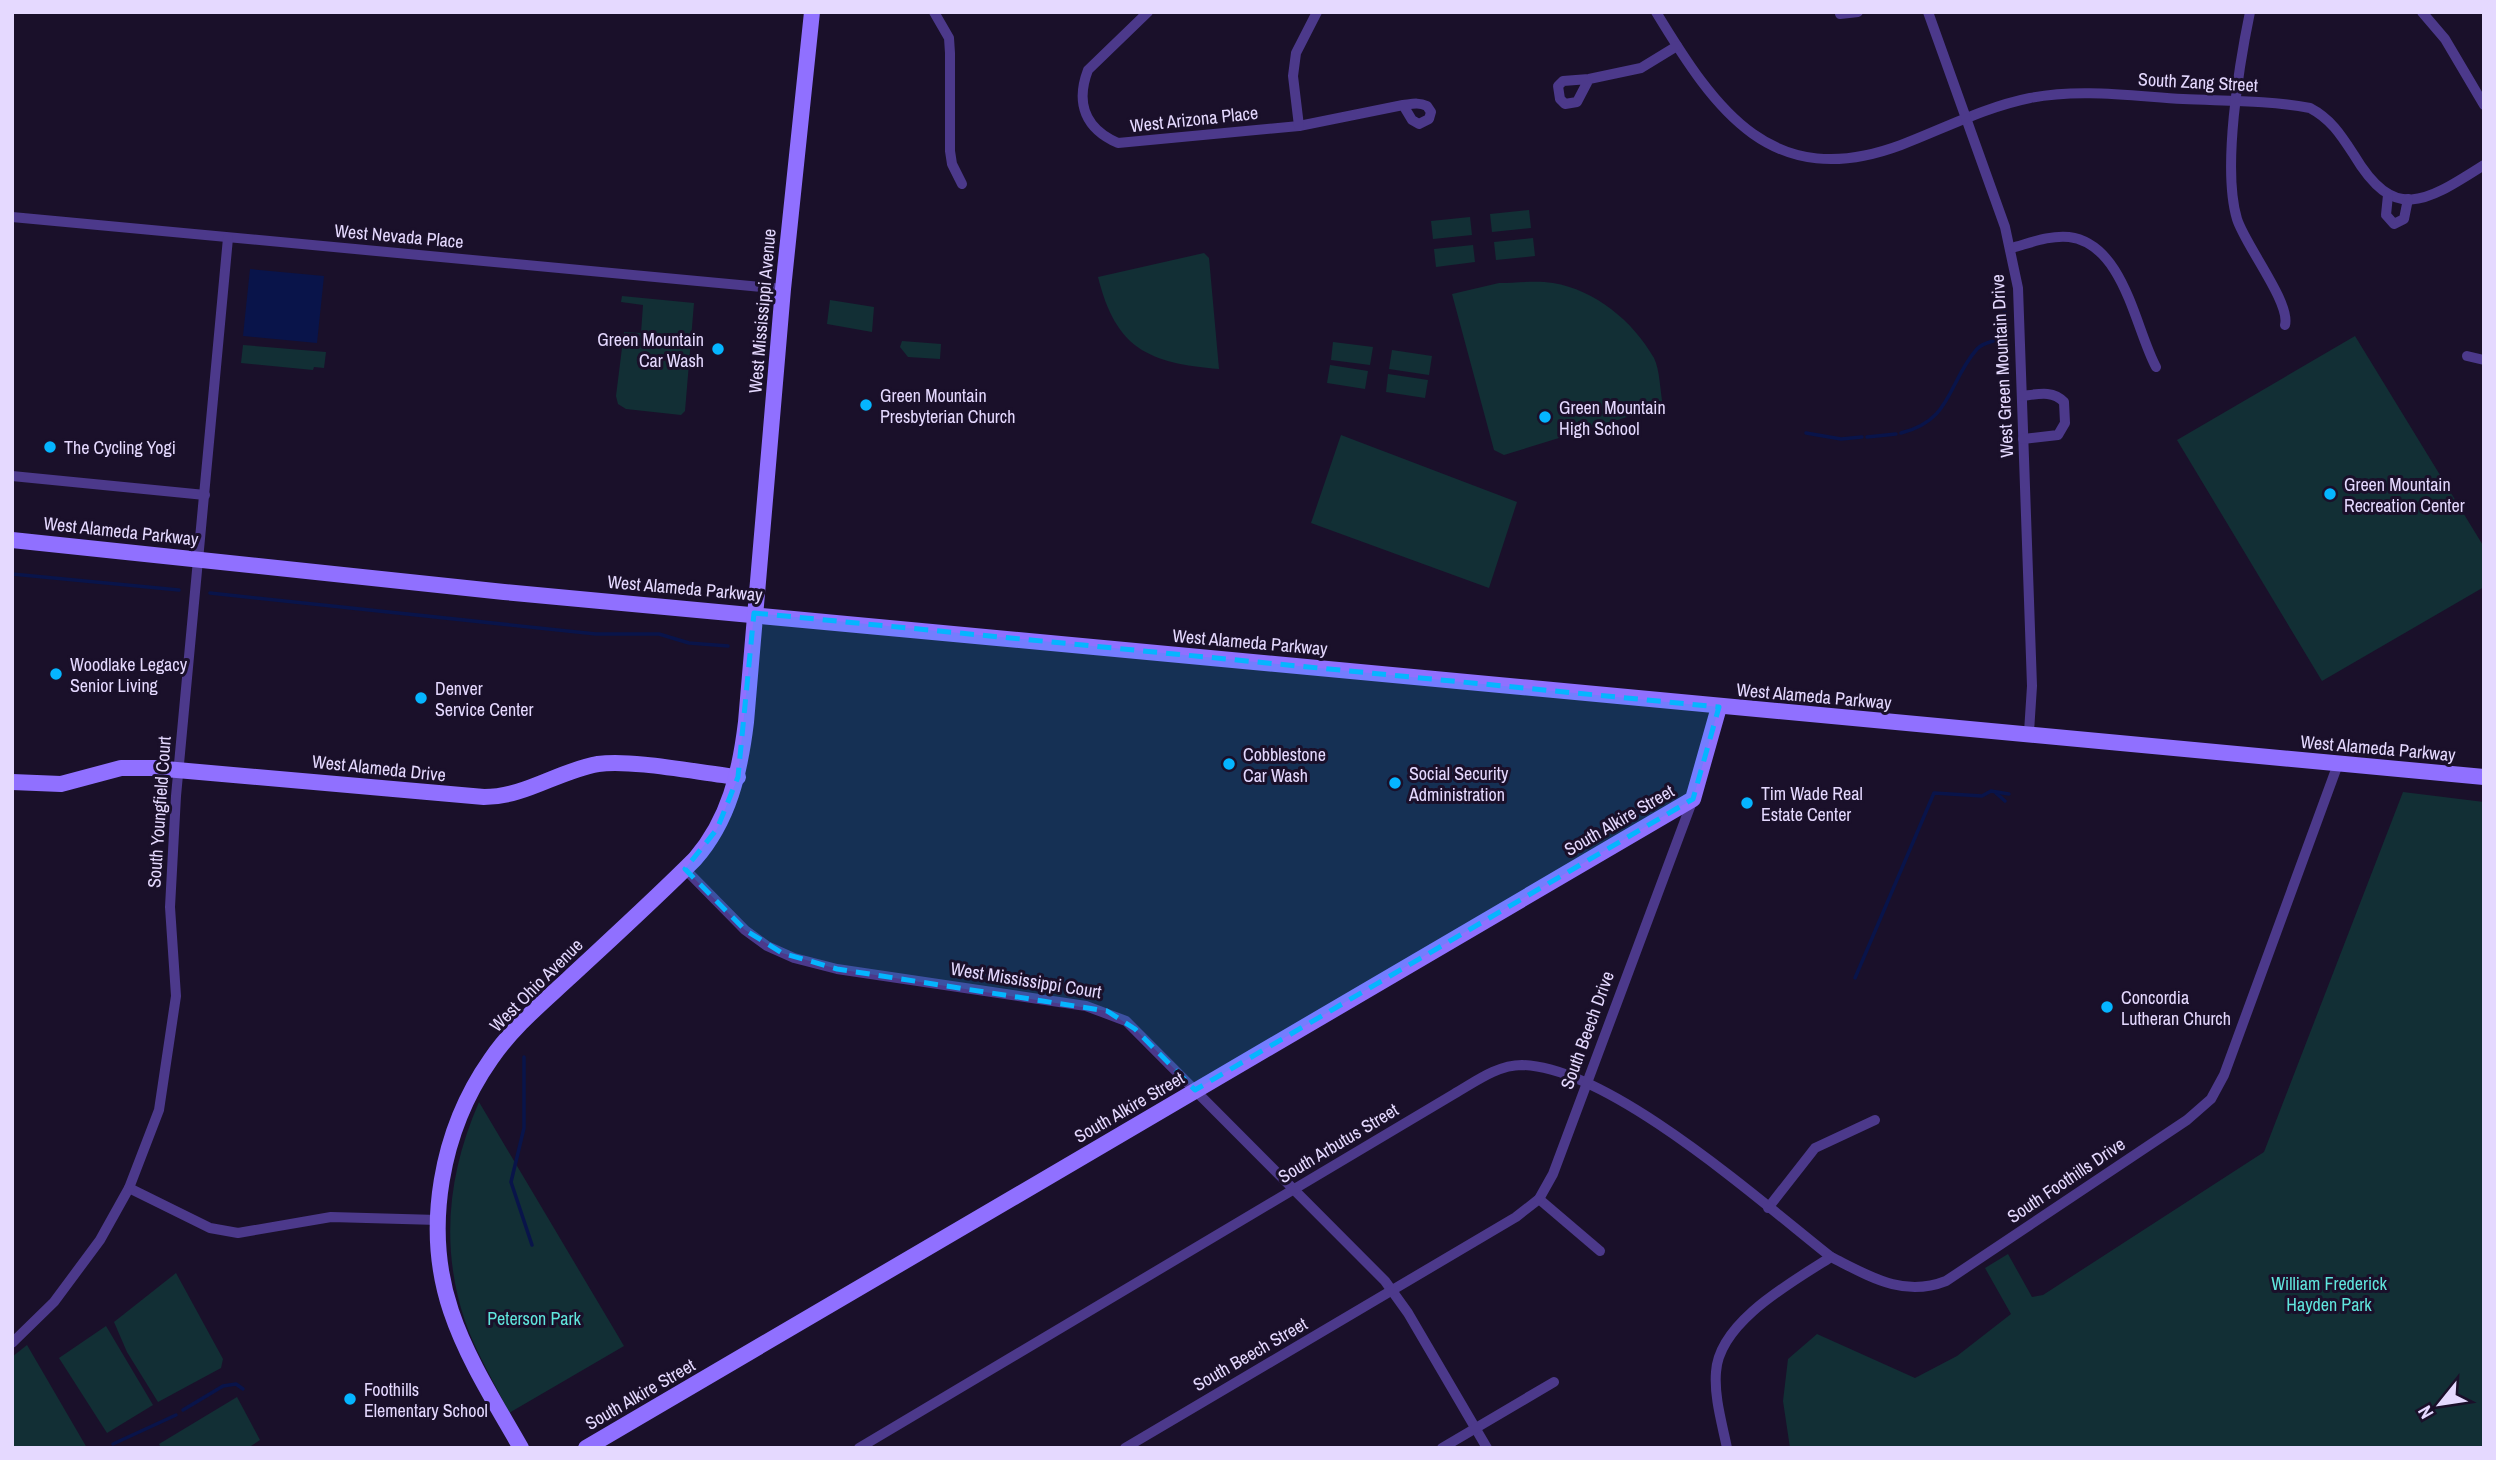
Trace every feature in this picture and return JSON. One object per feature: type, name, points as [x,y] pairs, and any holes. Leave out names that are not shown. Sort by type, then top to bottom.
[{"type":"street","name":"West Mississippi Avenue","points":[[754,613],[783,289],[812,12]]},
{"type":"street","points":[[934,12],[949,38],[950,151],[952,164],[962,184]]},
{"type":"street","name":"West Arizona Place","points":[[1148,12],[1088,70],[1084,82],[1083,103],[1094,130],[1103,136],[1130,145],[1299,126],[1403,106]]},
{"type":"street","points":[[1299,126],[1293,76],[1296,53],[1317,12]]},
{"type":"street","name":"South Zang Street","points":[[1656,12],[1676,46],[1720,106],[1742,128],[1768,145],[1795,155],[1821,160],[1853,158],[1897,146],[2018,100],[2055,94],[2298,106],[2319,113],[2336,128],[2368,178],[2388,195],[2386,215],[2394,224],[2404,219],[2408,199]]},
{"type":"street","points":[[1840,14],[1858,12]]},
{"type":"street","name":"West Green Mountain Drive","points":[[1928,12],[2011,248],[2020,310],[2032,677],[2029,732]]},
{"type":"street","points":[[2250,12],[2236,102],[2232,179],[2234,209],[2242,233],[2284,309],[2285,325]]},
{"type":"street","points":[[2422,12],[2445,39],[2484,105]]},
{"type":"street","points":[[1589,79],[1641,68],[1676,46]]},
{"type":"street","points":[[2388,195],[2408,199],[2442,191],[2484,165]]},
{"type":"street","name":"West Nevada Place","points":[[12,217],[783,289]]},
{"type":"street","points":[[2090,246],[2098,234]]},
{"type":"street","points":[[2011,248],[2059,237],[2078,239],[2090,246],[2108,263],[2127,291],[2156,367]]},
{"type":"street","name":"South Youngfield Court","points":[[12,1343],[70,1283],[100,1240],[129,1188],[159,1110],[176,996],[170,907],[179,770],[228,238]]},
{"type":"street","points":[[2468,355],[2484,360]]},
{"type":"street","points":[[2022,396],[2047,393],[2056,395],[2064,402],[2065,423],[2058,435],[2024,439]]},
{"type":"street","points":[[12,476],[205,495]]},
{"type":"street","name":"West Alameda Parkway","points":[[12,540],[197,557],[504,592],[754,613],[1719,708],[2029,732],[2484,777]]},
{"type":"street","name":"West Ohio Avenue","points":[[521,1448],[455,1322],[441,1268],[438,1220],[442,1178],[456,1126],[492,1057],[524,1020],[685,869],[717,829],[738,777],[746,722],[754,613]]},
{"type":"street","name":"South Beech Drive","points":[[1392,1290],[1516,1217],[1539,1199],[1553,1174],[1693,799],[1719,708]]},
{"type":"street","name":"West Alameda Drive","points":[[12,782],[61,783],[121,768],[179,770],[484,797],[511,795],[575,770],[606,763],[738,777]]},
{"type":"street","name":"South Foothills Drive","points":[[1831,1257],[1897,1287],[1927,1287],[1946,1280],[2206,1105],[2224,1075],[2338,764]]},
{"type":"street","name":"South Alkire Street","points":[[586,1448],[1693,799]]},
{"type":"street","name":"West Mississippi Court","points":[[685,869],[745,930],[782,953],[837,969],[1098,1008],[1126,1021],[1392,1290],[1487,1448]]},
{"type":"street","name":"South Arbutus Street","points":[[859,1448],[1501,1069],[1530,1066],[1588,1083],[1613,1094],[1831,1257]]},
{"type":"street","points":[[1768,1208],[1815,1148],[1875,1120]]},
{"type":"street","points":[[129,1188],[210,1228],[238,1233],[331,1217],[438,1220]]},
{"type":"street","points":[[1539,1199],[1600,1251]]},
{"type":"street","points":[[1727,1448],[1716,1384],[1717,1363],[1725,1342],[1747,1318],[1831,1257]]},
{"type":"street","name":"South Beech Street","points":[[1125,1448],[1392,1290]]},
{"type":"street","points":[[1442,1448],[1555,1382]]},
{"type":"highlighted area","points":[[754,613],[1719,707],[1693,799],[1195,1090],[1135,1029],[1107,1011],[837,969],[782,953],[745,930],[685,869],[717,829],[738,777]]},
{"type":"green space","points":[[1529,210],[1531,228],[1492,232],[1490,214]]},
{"type":"green space","points":[[1470,217],[1472,235],[1433,239],[1431,221]]},
{"type":"green space","points":[[1533,238],[1535,256],[1496,260],[1494,242]]},
{"type":"green space","points":[[1473,245],[1475,262],[1436,267],[1434,249]]},
{"type":"green space","points":[[1204,253],[1209,258],[1219,369],[1173,362],[1139,348],[1125,336],[1115,321],[1105,301],[1098,277]]},
{"type":"green space","points":[[1499,283],[1553,283],[1584,292],[1611,309],[1635,332],[1654,358],[1663,406],[1504,455],[1494,450],[1452,294]]},
{"type":"green space","points":[[622,296],[694,303],[685,411],[681,415],[626,409],[618,404],[616,396],[624,332],[641,333],[643,305],[621,302]]},
{"type":"green space","points":[[830,300],[874,307],[872,332],[827,324]]},
{"type":"green space","name":"Green Mountain Recreation Center","points":[[2355,336],[2484,547],[2484,587],[2322,681],[2177,440]]},
{"type":"green space","points":[[902,341],[941,344],[940,359],[908,357],[900,347]]},
{"type":"green space","points":[[1333,342],[1373,347],[1370,365],[1331,360]]},
{"type":"green space","points":[[243,345],[326,352],[324,368],[314,367],[313,370],[241,363]]},
{"type":"green space","points":[[1392,350],[1432,356],[1429,375],[1389,369]]},
{"type":"green space","points":[[1330,365],[1368,371],[1365,389],[1327,383]]},
{"type":"green space","points":[[1388,374],[1428,380],[1425,398],[1386,392]]},
{"type":"green space","points":[[1341,435],[1517,502],[1489,588],[1311,523]]},
{"type":"green space","name":"William Frederick Hayden Park","points":[[2403,792],[2484,802],[2484,1448],[1790,1448],[1783,1401],[1788,1359],[1817,1334],[1915,1378],[1957,1356],[2011,1314],[1985,1268],[2008,1254],[2032,1297],[2043,1295],[2264,1152]]},
{"type":"green space","name":"Peterson Park","points":[[479,1102],[624,1346],[509,1413],[469,1333],[452,1266],[450,1238],[454,1183],[468,1129]]},
{"type":"green space","points":[[176,1273],[223,1359],[221,1368],[158,1402],[127,1352],[114,1322]]},
{"type":"green space","points":[[106,1326],[153,1405],[107,1433],[59,1358]]},
{"type":"green space","points":[[27,1345],[87,1448],[12,1448],[12,1357]]},
{"type":"green space","points":[[237,1397],[260,1440],[248,1448],[161,1448],[159,1444]]},
{"type":"shaded area","points":[[250,269],[324,276],[317,343],[243,336]]},
{"type":"waterway","points":[[1901,433],[1931,419],[1940,410],[1977,349],[2006,334],[2004,297]]},
{"type":"waterway","points":[[1806,433],[1841,439],[1862,437]]},
{"type":"waterway","points":[[1867,437],[1896,434]]},
{"type":"waterway","points":[[12,574],[179,590]]},
{"type":"waterway","points":[[210,593],[596,634],[659,634],[689,643],[728,646]]},
{"type":"waterway","points":[[1855,978],[1934,793],[1982,796],[1991,791],[2009,794]]},
{"type":"waterway","points":[[1996,793],[2005,801]]},
{"type":"waterway","points":[[524,1057],[524,1128],[511,1182],[532,1245]]},
{"type":"waterway","points":[[183,1410],[223,1386],[236,1384],[243,1389]]},
{"type":"waterway","points":[[113,1444],[176,1415]]},
{"type":"place","name":"Green Mountain Car Wash","points":[[718,349]]},
{"type":"place","name":"Green Mountain Presbyterian Church","points":[[866,405]]},
{"type":"place","name":"Green Mountain High School","points":[[1545,417]]},
{"type":"place","name":"The Cycling Yogi","points":[[50,447]]},
{"type":"place","name":"Green Mountain Recreation Center","points":[[2330,494]]},
{"type":"place","name":"Woodlake Legacy Senior Living","points":[[56,674]]},
{"type":"place","name":"Denver Service Center","points":[[421,698]]},
{"type":"place","name":"Cobblestone Car Wash","points":[[1229,764]]},
{"type":"place","name":"Social Security Administration","points":[[1395,783]]},
{"type":"place","name":"Tim Wade Real Estate Center","points":[[1747,803]]},
{"type":"place","name":"Concordia Lutheran Church","points":[[2107,1007]]},
{"type":"place","name":"Foothills Elementary School","points":[[350,1399]]}]
